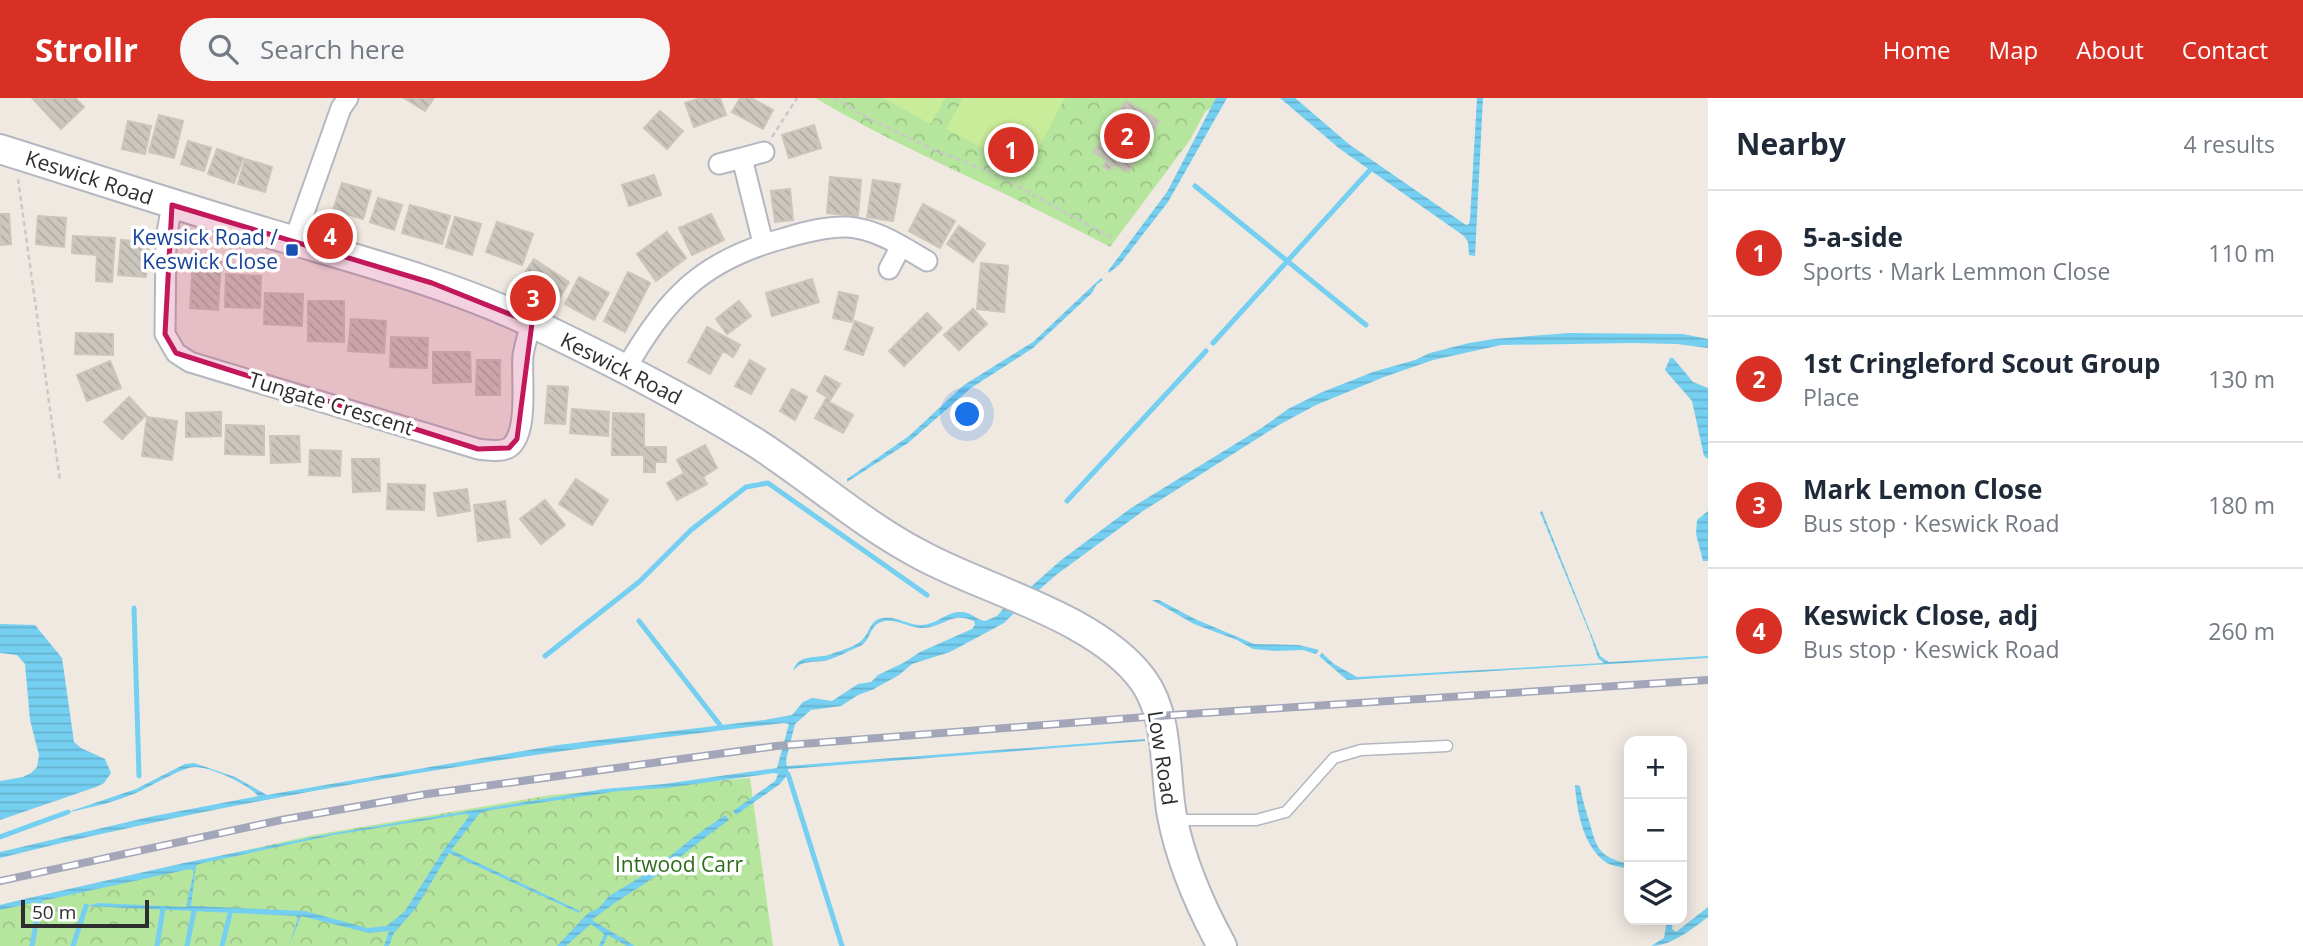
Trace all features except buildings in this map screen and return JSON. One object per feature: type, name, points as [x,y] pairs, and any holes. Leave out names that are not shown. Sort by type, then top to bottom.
[{"type":"street","points":[[294,241],[341,108],[348,98]]},
{"type":"street","name":"Keswick Road","points":[[10,152],[172,205],[432,282],[531,323],[625,370],[755,442],[875,528],[922,556],[1023,600]]},
{"type":"street","points":[[719,164],[764,152]]},
{"type":"street","points":[[743,158],[763,243]]},
{"type":"street","name":"Tungate Crescent","points":[[172,205],[166,238],[165,334],[176,353],[190,362],[478,449],[494,451],[509,448],[517,439],[522,424],[523,354],[531,323]]},
{"type":"street","points":[[625,370],[667,305],[712,267],[763,243],[824,228],[849,227],[872,232],[927,261]]},
{"type":"street","points":[[889,269],[901,246]]},
{"type":"street","name":"Low Road","points":[[1023,600],[1061,618],[1114,651],[1128,661],[1146,683],[1152,695],[1165,745],[1173,820],[1183,863],[1206,917],[1222,946]]},
{"type":"lane","points":[[1173,820],[1256,820],[1286,812],[1334,758],[1361,750],[1447,746]]},
{"type":"path","points":[[764,152],[797,98]]},
{"type":"path","points":[[834,98],[928,147],[995,174],[1112,238]]},
{"type":"path","points":[[10,152],[17,168],[60,481]]},
{"type":"highlighted area","points":[[172,205],[432,283],[532,323],[517,439],[509,448],[478,449],[176,353],[165,334]]},
{"type":"green space","points":[[815,98],[1224,98],[1205,112],[1190,140],[1110,247]]},
{"type":"green space","points":[[883,98],[945,98],[931,124]]},
{"type":"green space","points":[[963,98],[1065,98],[1026,171],[946,129]]},
{"type":"green space","name":"Intwood Carr","points":[[750,778],[773,946],[0,946],[0,905],[314,835],[551,795]]},
{"type":"water","points":[[1216,98],[1227,98],[1168,202],[1120,264],[1109,273],[1167,192]]},
{"type":"water","points":[[1280,98],[1295,98],[1350,145],[1466,225],[1470,219],[1477,98],[1483,98],[1475,256],[1469,255],[1468,242],[1464,236],[1340,149]]},
{"type":"water","points":[[1101,278],[1103,280],[1096,285],[1092,293],[1033,348],[971,388],[908,443],[847,482],[847,479],[909,436],[964,385],[1033,342]]},
{"type":"water","points":[[1569,333],[1683,334],[1708,339],[1708,348],[1633,343],[1501,345],[1433,360],[1384,377],[1316,405],[1277,426],[1143,511],[1032,596],[1024,593],[1060,561],[1131,508],[1288,409],[1320,393],[1373,372],[1469,343]]},
{"type":"water","points":[[1670,358],[1673,358],[1693,382],[1708,388],[1708,459],[1704,456],[1692,401],[1665,370]]},
{"type":"water","points":[[1542,511],[1600,656],[1609,662],[1708,658],[1347,680],[1319,656],[1322,653],[1334,664],[1357,677],[1604,663],[1598,658],[1540,512]]},
{"type":"water","points":[[1708,511],[1708,561],[1703,561],[1696,534],[1697,520]]},
{"type":"water","points":[[1152,600],[1159,600],[1195,619],[1254,644],[1299,645],[1319,650],[1316,654],[1303,650],[1253,649],[1194,624]]},
{"type":"water","points":[[1004,608],[1015,612],[1004,623],[950,652],[912,664],[899,675],[841,706],[811,710],[795,724],[786,760],[787,766],[1145,741],[788,769],[788,774],[780,784],[736,815],[733,811],[775,781],[778,774],[619,791],[491,810],[480,813],[451,850],[580,911],[579,913],[449,853],[416,908],[394,933],[389,946],[384,946],[389,931],[369,933],[301,916],[289,946],[298,918],[296,916],[87,906],[98,903],[186,907],[194,871],[190,869],[0,910],[0,905],[20,900],[334,833],[604,789],[664,784],[777,768],[789,724],[587,748],[390,778],[194,814],[0,858],[0,852],[149,817],[258,796],[229,777],[195,767],[128,796],[68,812],[136,789],[185,764],[194,763],[235,777],[267,795],[558,745],[792,715],[803,702],[812,698],[832,701],[858,684],[871,682],[878,675],[920,652],[972,629],[975,625],[974,621],[966,618],[922,628],[884,621],[873,628],[862,645],[828,660],[805,663],[793,671],[804,659],[828,655],[857,644],[879,619],[890,618],[921,625],[956,612],[968,613],[985,621],[997,616]],"holes":[[[470,815],[445,848],[405,911],[387,926],[367,928],[305,911],[191,906],[196,866],[199,864],[333,835]]]},
{"type":"water","points":[[0,624],[35,625],[62,658],[74,742],[105,759],[111,773],[104,783],[96,787],[0,820],[0,781],[31,773],[37,767],[39,755],[30,720],[25,664],[17,655],[0,653]]},
{"type":"water","points":[[1575,785],[1580,786],[1598,847],[1612,859],[1624,863],[1624,868],[1607,863],[1592,848],[1577,806]]},
{"type":"water","points":[[725,815],[729,820],[592,920],[635,946],[627,946],[608,935],[603,946],[599,946],[604,934],[591,924],[566,946],[557,946],[588,913],[599,908],[609,896],[654,869]]},
{"type":"water","points":[[1708,907],[1708,917],[1688,931],[1674,940],[1651,946],[1664,938],[1666,925],[1672,925],[1672,929],[1676,932]]},
{"type":"waterway","points":[[1213,343],[1370,170]]},
{"type":"waterway","points":[[1195,186],[1366,325]]},
{"type":"waterway","points":[[1067,501],[1206,351]]},
{"type":"waterway","points":[[545,656],[639,582],[691,530],[746,487],[768,483],[927,595]]},
{"type":"waterway","points":[[134,608],[139,776]]},
{"type":"waterway","points":[[639,621],[720,725]]},
{"type":"waterway","points":[[788,774],[842,946]]},
{"type":"waterway","points":[[0,837],[68,812]]},
{"type":"waterway","points":[[32,946],[40,901]]},
{"type":"waterway","points":[[73,946],[86,906]]},
{"type":"waterway","points":[[157,946],[163,909]]},
{"type":"waterway","points":[[187,946],[194,911]]},
{"type":"waterway","points":[[222,946],[230,914]]},
{"type":"railway","points":[[0,881],[281,820],[427,794],[776,746],[1158,716],[1708,680]]},
{"type":"place","name":"1st Cringleford Scout Group","points":[[1127,136]]},
{"type":"place","name":"5-a-side","points":[[1011,150]]},
{"type":"place","name":"Keswick Close, adj","points":[[330,236]]},
{"type":"place","name":"Kewsick Road / Keswick Close","points":[[292,250]]},
{"type":"place","name":"Mark Lemon Close","points":[[533,298]]}]
